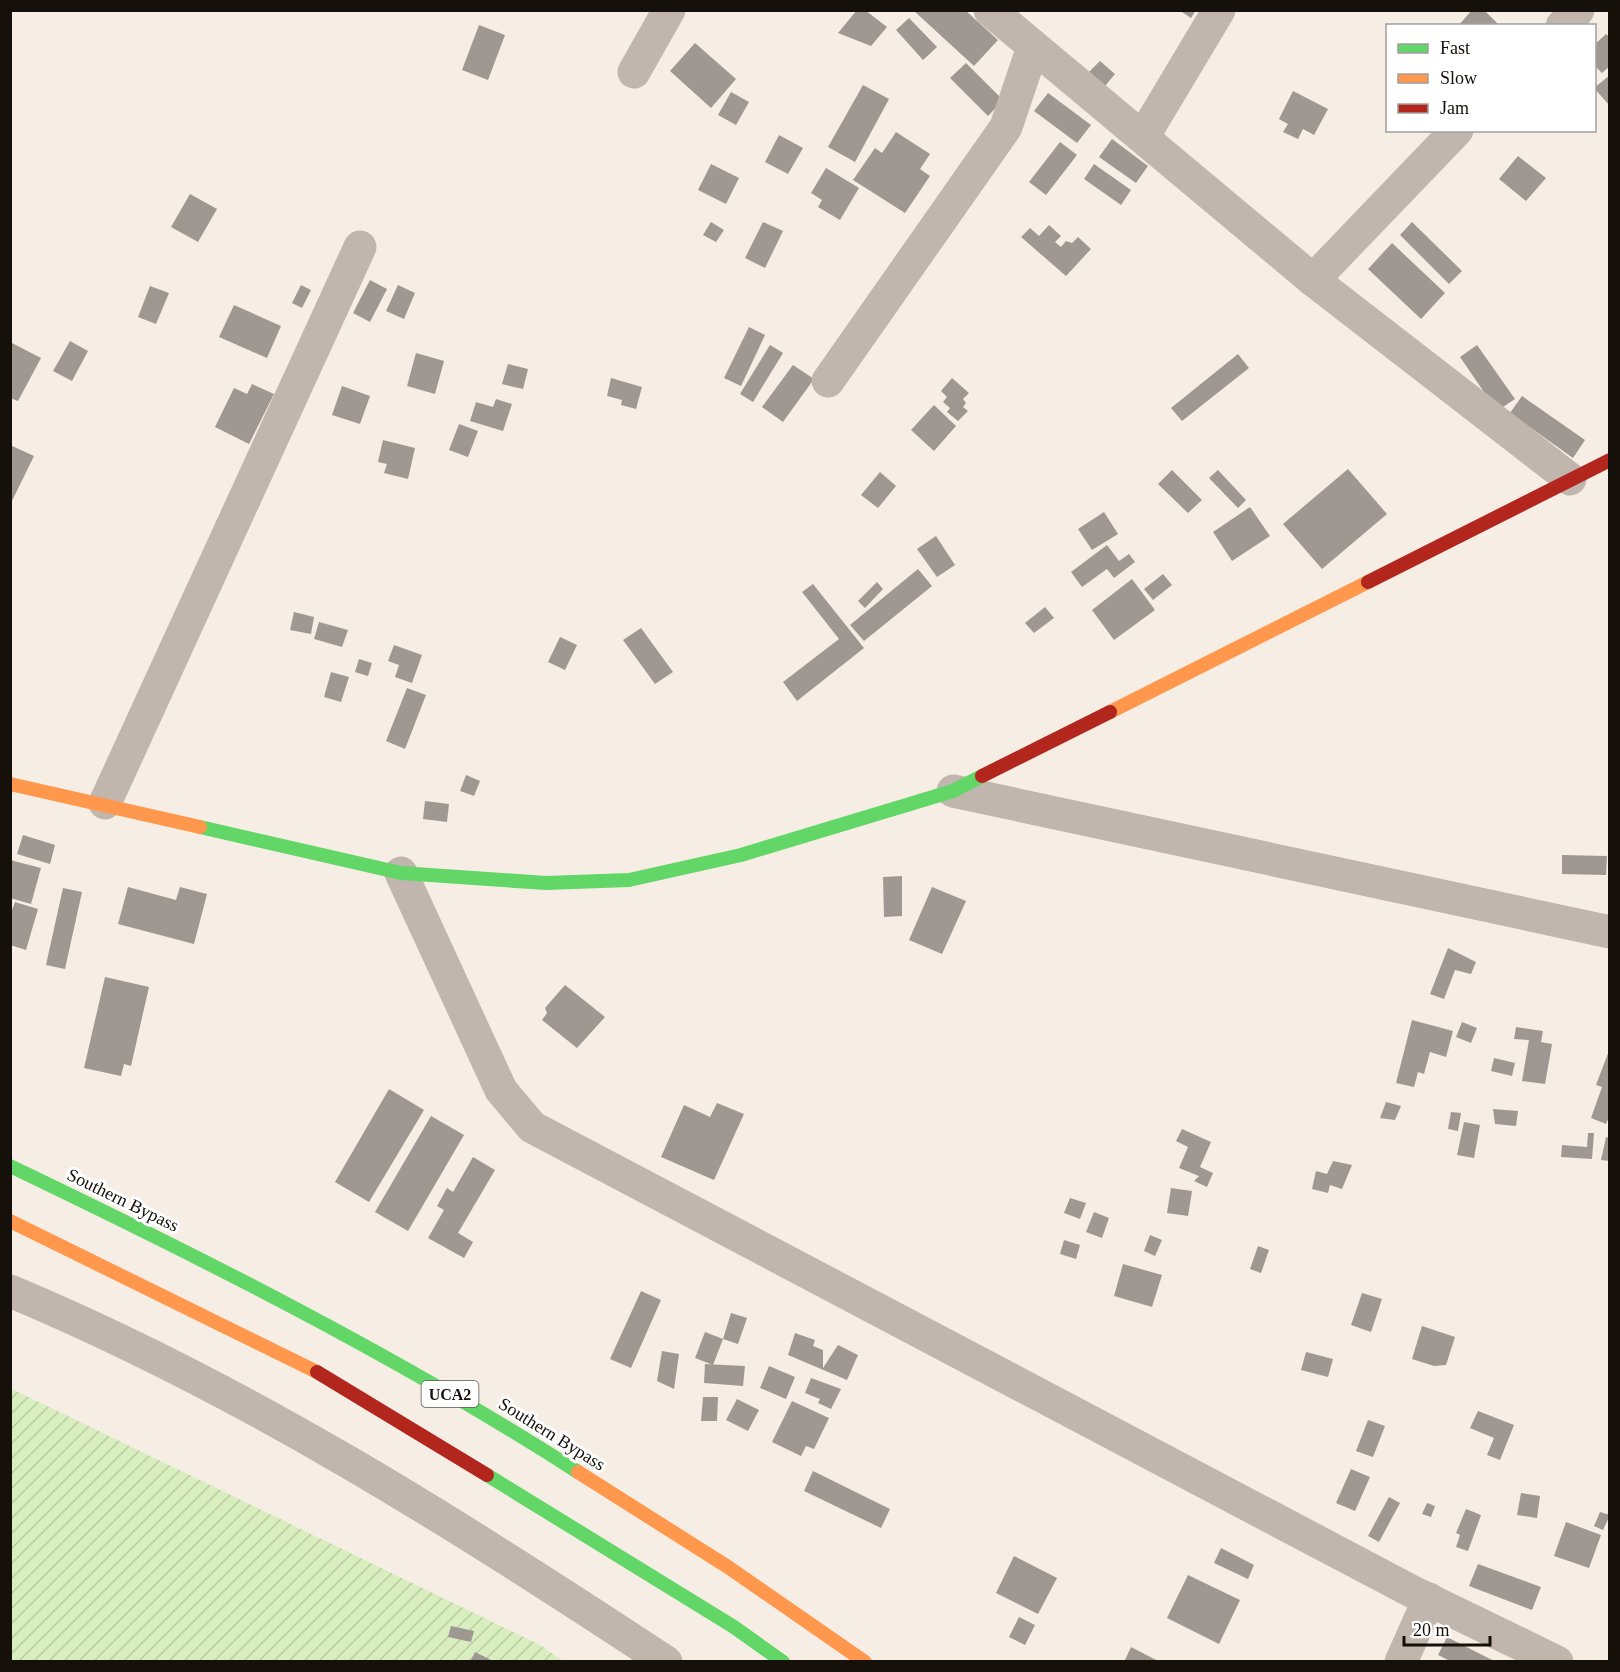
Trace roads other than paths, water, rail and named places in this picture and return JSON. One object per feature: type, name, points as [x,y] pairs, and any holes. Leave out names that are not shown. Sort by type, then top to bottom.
[{"type":"main road","points":[[10,784],[105,803],[401,873],[546,883],[629,880],[741,855],[953,791],[1610,460]]},
{"type":"main road","name":"Southern Bypass","points":[[10,1166],[183,1249],[494,1418],[728,1567],[865,1662]]},
{"type":"main road","name":"UCA2","points":[[10,1221],[327,1377],[734,1627],[783,1662]]},
{"type":"street","points":[[634,72],[669,10]]},
{"type":"street","points":[[990,10],[1313,280],[1570,479]]},
{"type":"street","points":[[1143,137],[1219,10]]},
{"type":"street","points":[[1564,24],[1578,10]]},
{"type":"street","points":[[828,381],[1006,127],[1033,47]]},
{"type":"street","points":[[1313,280],[1455,132]]},
{"type":"street","points":[[105,803],[360,247]]},
{"type":"street","points":[[953,791],[1610,932]]},
{"type":"street","points":[[401,873],[501,1090],[532,1127],[1429,1599],[1557,1662]]},
{"type":"street","points":[[10,1292],[89,1324],[368,1474],[523,1568],[666,1662]]},
{"type":"street","points":[[1401,1662],[1429,1599]]}]
